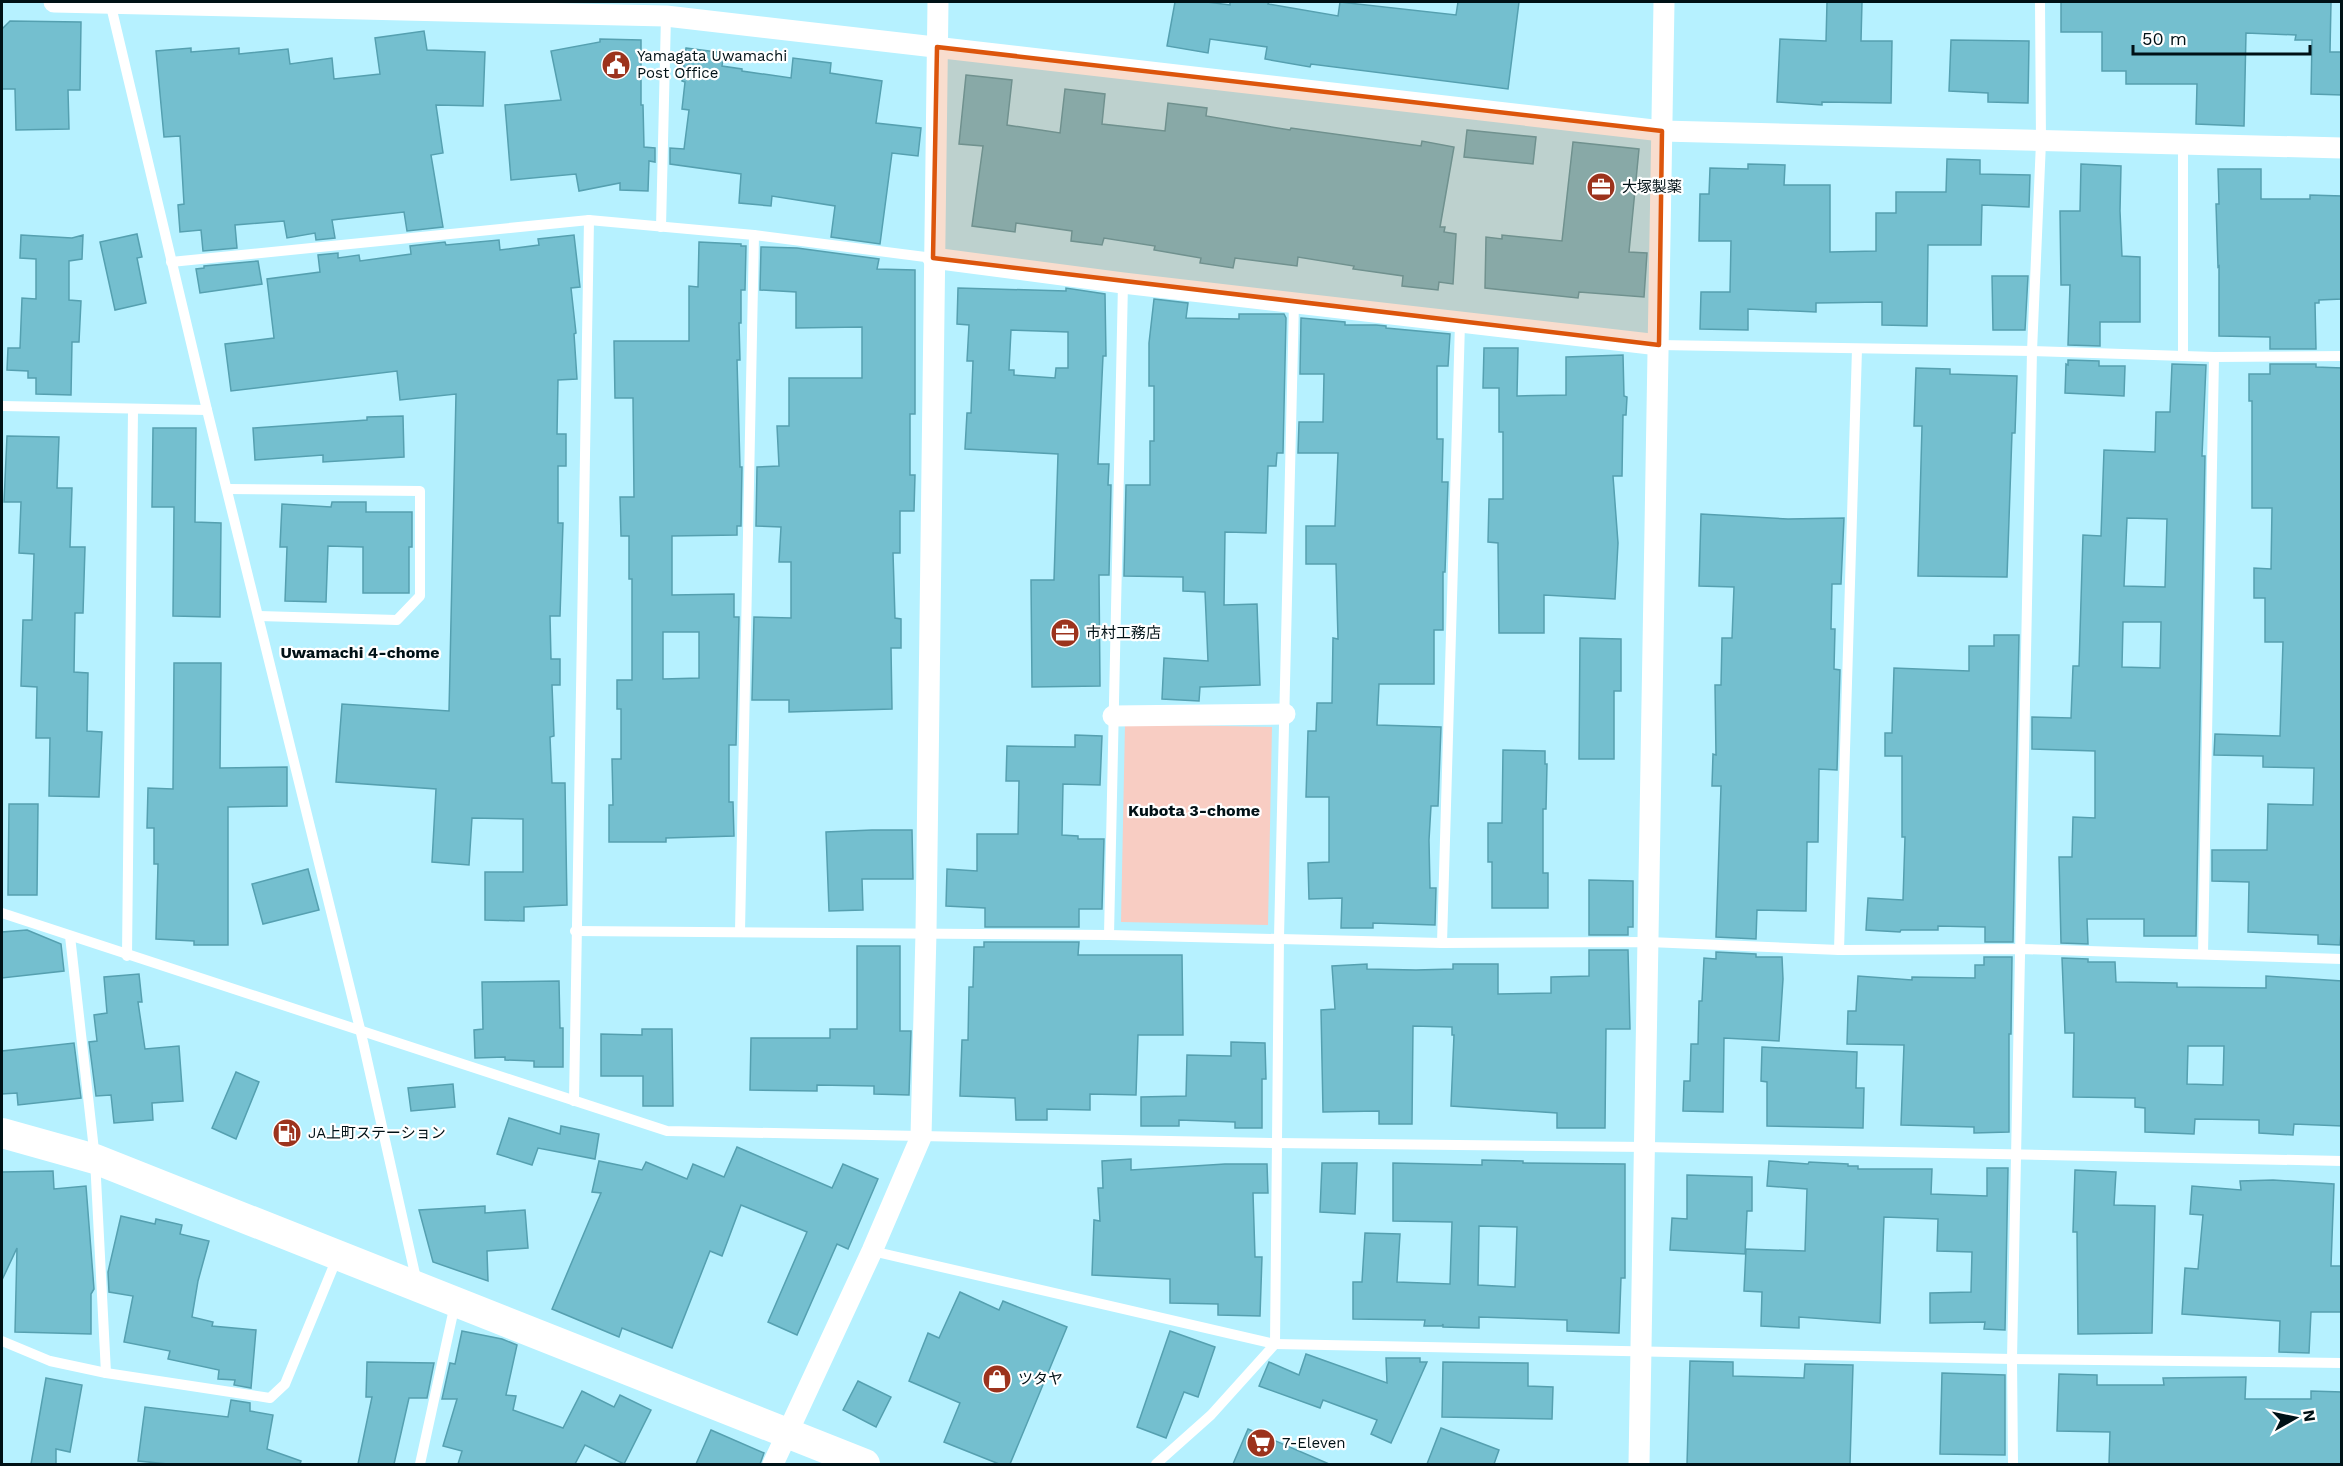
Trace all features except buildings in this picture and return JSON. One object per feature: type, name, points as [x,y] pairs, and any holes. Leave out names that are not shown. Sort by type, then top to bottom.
[{"type":"street","points":[[54,2],[666,9],[937,47],[1662,131],[2342,148]]},
{"type":"street","points":[[773,1464],[872,1251],[921,1137],[926,932],[938,2]]},
{"type":"street","points":[[1639,1464],[1664,2]]},
{"type":"street","points":[[933,258],[1123,283],[1659,345]]},
{"type":"street","points":[[1113,716],[1285,714]]},
{"type":"street","points":[[2,1133],[95,1159],[865,1464]]},
{"type":"lane","points":[[2013,1464],[2012,1359],[2022,949],[2032,351],[2041,142],[2040,2]]},
{"type":"lane","points":[[110,3],[226,489],[361,1033],[417,1286]]},
{"type":"lane","points":[[661,227],[666,9]]},
{"type":"lane","points":[[2183,145],[2183,356]]},
{"type":"lane","points":[[171,262],[589,220],[754,235],[933,258]]},
{"type":"lane","points":[[574,1101],[575,931],[589,220]]},
{"type":"lane","points":[[740,932],[754,235]]},
{"type":"lane","points":[[1109,934],[1123,283]]},
{"type":"lane","points":[[1156,1464],[1211,1415],[1275,1344],[1279,938],[1294,302]]},
{"type":"lane","points":[[1442,943],[1460,323]]},
{"type":"lane","points":[[1659,345],[2032,351],[2214,357],[2342,356]]},
{"type":"lane","points":[[1839,950],[1857,349]]},
{"type":"lane","points":[[2203,954],[2214,357]]},
{"type":"lane","points":[[2,406],[207,410]]},
{"type":"lane","points":[[127,956],[133,410]]},
{"type":"lane","points":[[226,489],[420,491],[420,596],[397,620],[259,616]]},
{"type":"lane","points":[[2,914],[667,1131],[2342,1161]]},
{"type":"lane","points":[[575,931],[1109,934],[1442,943],[1649,942],[1839,950],[2022,949],[2342,958]]},
{"type":"lane","points":[[70,936],[95,1159],[106,1373]]},
{"type":"lane","points":[[872,1251],[1275,1344],[2012,1359],[2342,1363]]},
{"type":"lane","points":[[2,1341],[50,1361],[106,1373],[270,1398],[285,1384],[338,1255]]},
{"type":"lane","points":[[420,1464],[455,1302]]},
{"type":"highlighted area","points":[[937,47],[1662,131],[1659,345],[933,258]]},
{"type":"shaded area","points":[[1125,724],[1272,727],[1268,925],[1121,922]]},
{"type":"place","name":"Yamagata Uwamachi Post Office","points":[[616,65]]},
{"type":"place","name":"大塚製薬","points":[[1601,187]]},
{"type":"place","name":"市村工務店","points":[[1065,633]]},
{"type":"place","name":"JA上町ステーション","points":[[287,1133]]},
{"type":"place","name":"ツタヤ","points":[[997,1379]]},
{"type":"place","name":"7-Eleven","points":[[1261,1443]]},
{"type":"district","name":"Uwamachi 4-chome","points":[[360,652]]},
{"type":"district","name":"Kubota 3-chome","points":[[1194,810]]}]
